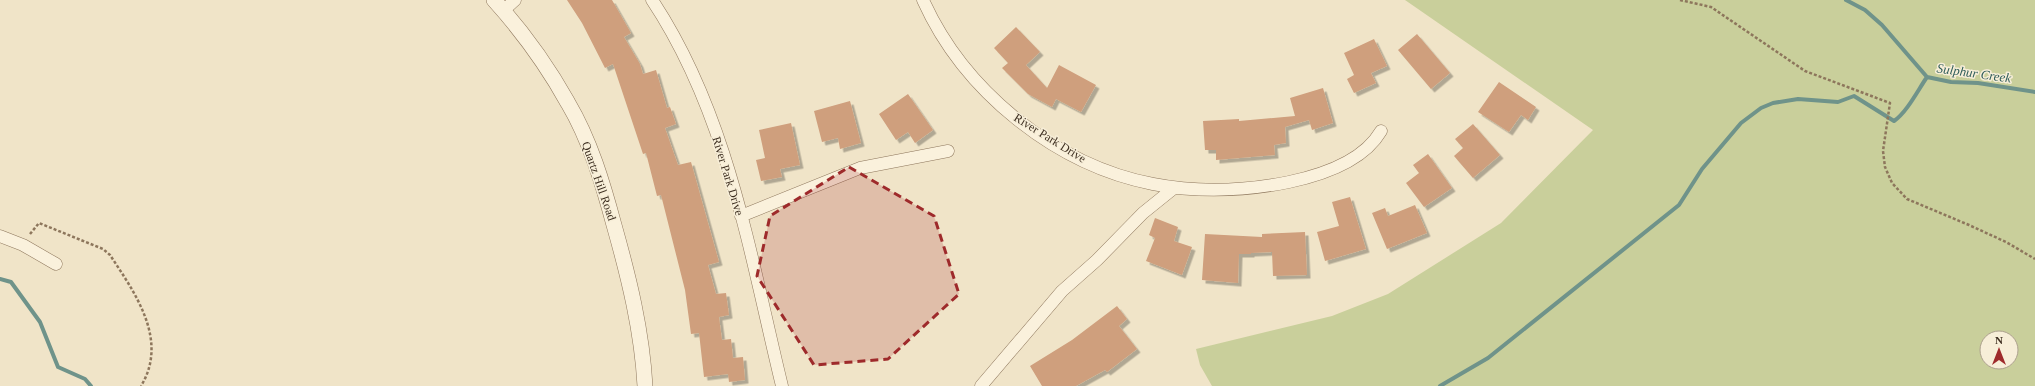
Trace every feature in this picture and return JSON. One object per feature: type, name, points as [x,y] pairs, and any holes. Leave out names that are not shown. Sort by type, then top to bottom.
[{"type":"street","points":[[498,6],[515,0]]},
{"type":"street","name":"River Park Drive","points":[[652,0],[677,42],[693,74],[726,162],[741,216],[782,386],[790,386]]},
{"type":"street","name":"River Park Drive","points":[[923,0],[943,37],[963,64],[993,98],[1019,121],[1080,159],[1124,176],[1152,184],[1174,188],[1218,191],[1240,190],[1305,179],[1352,160],[1371,144],[1381,131]]},
{"type":"street","name":"Quartz Hill Road","points":[[498,6],[537,56],[569,104],[592,156],[610,210],[632,290],[641,340],[645,386]]},
{"type":"street","points":[[741,216],[860,168],[948,151]]},
{"type":"street","points":[[981,386],[1062,291],[1097,260],[1143,213],[1174,188]]},
{"type":"street","points":[[0,236],[23,245],[56,264]]},
{"type":"path","points":[[1680,0],[1711,7],[1805,71],[1890,103],[1883,151],[1885,167],[1892,183],[1907,199],[1975,228],[2035,259]]},
{"type":"path","points":[[39,223],[103,250],[110,255],[127,281],[144,310],[151,332],[152,346],[149,366],[146,378],[141,386]]},
{"type":"highlighted area","points":[[849,167],[934,216],[959,294],[888,359],[814,365],[757,276],[770,216]]},
{"type":"green space","points":[[1405,0],[2035,0],[2035,386],[1212,386],[1200,365],[1196,349],[1332,316],[1388,294],[1501,223],[1593,130]]},
{"type":"building","points":[[567,0],[612,0],[631,33],[624,37],[640,64],[643,74],[656,70],[667,108],[670,107],[676,124],[665,128],[678,165],[691,162],[719,262],[708,265],[716,294],[726,293],[729,315],[719,317],[722,340],[731,339],[733,358],[743,357],[745,380],[729,382],[728,374],[704,377],[699,333],[691,334],[685,290],[661,195],[657,196],[646,153],[643,154],[613,64],[605,68],[582,23]]},
{"type":"building","points":[[1016,27],[1040,52],[1026,65],[1047,88],[1059,65],[1096,85],[1081,112],[1056,99],[1052,107],[1028,94],[1002,68],[1008,63],[994,48]]},
{"type":"building","points":[[1417,34],[1450,73],[1431,89],[1398,50]]},
{"type":"building","points":[[1374,39],[1387,66],[1371,73],[1376,83],[1354,93],[1347,79],[1354,75],[1344,53]]},
{"type":"building","points":[[1499,82],[1536,107],[1528,120],[1521,115],[1509,132],[1478,112]]},
{"type":"building","points":[[1323,88],[1333,123],[1312,130],[1309,120],[1285,127],[1286,143],[1274,145],[1275,155],[1216,160],[1216,150],[1205,150],[1203,121],[1239,119],[1239,121],[1295,116],[1290,98]]},
{"type":"building","points":[[908,94],[933,130],[915,143],[908,132],[896,140],[879,114]]},
{"type":"building","points":[[850,101],[861,143],[840,149],[838,138],[822,142],[814,111]]},
{"type":"building","points":[[791,123],[800,165],[780,169],[782,177],[761,181],[756,160],[765,158],[759,130]]},
{"type":"building","points":[[1473,124],[1500,155],[1473,178],[1454,156],[1463,148],[1455,139]]},
{"type":"building","points":[[1428,154],[1452,188],[1424,207],[1406,183],[1419,173],[1413,165]]},
{"type":"building","points":[[1350,197],[1366,249],[1325,261],[1317,232],[1339,226],[1332,202]]},
{"type":"building","points":[[1415,205],[1427,233],[1387,249],[1372,213],[1385,208],[1388,216]]},
{"type":"building","points":[[1155,218],[1178,227],[1174,241],[1192,247],[1182,275],[1146,261],[1155,238],[1149,235]]},
{"type":"building","points":[[1305,232],[1307,275],[1273,276],[1272,252],[1251,253],[1239,254],[1238,283],[1202,280],[1205,234],[1262,237],[1262,234]]},
{"type":"building","points":[[1117,306],[1127,319],[1119,326],[1137,349],[1107,372],[1105,370],[1076,386],[1042,386],[1030,366],[1072,340]]},
{"type":"waterway","name":"Sulphur Creek","points":[[1846,0],[1865,10],[1882,25],[1927,77],[1951,82],[1978,83],[2035,92]]},
{"type":"waterway","points":[[1440,386],[1488,358],[1679,205],[1702,169],[1741,123],[1761,108],[1773,103],[1798,99],[1838,102],[1854,96],[1894,121],[1908,107],[1927,77]]},
{"type":"waterway","points":[[0,279],[11,282],[40,322],[58,367],[85,379],[91,386]]}]
